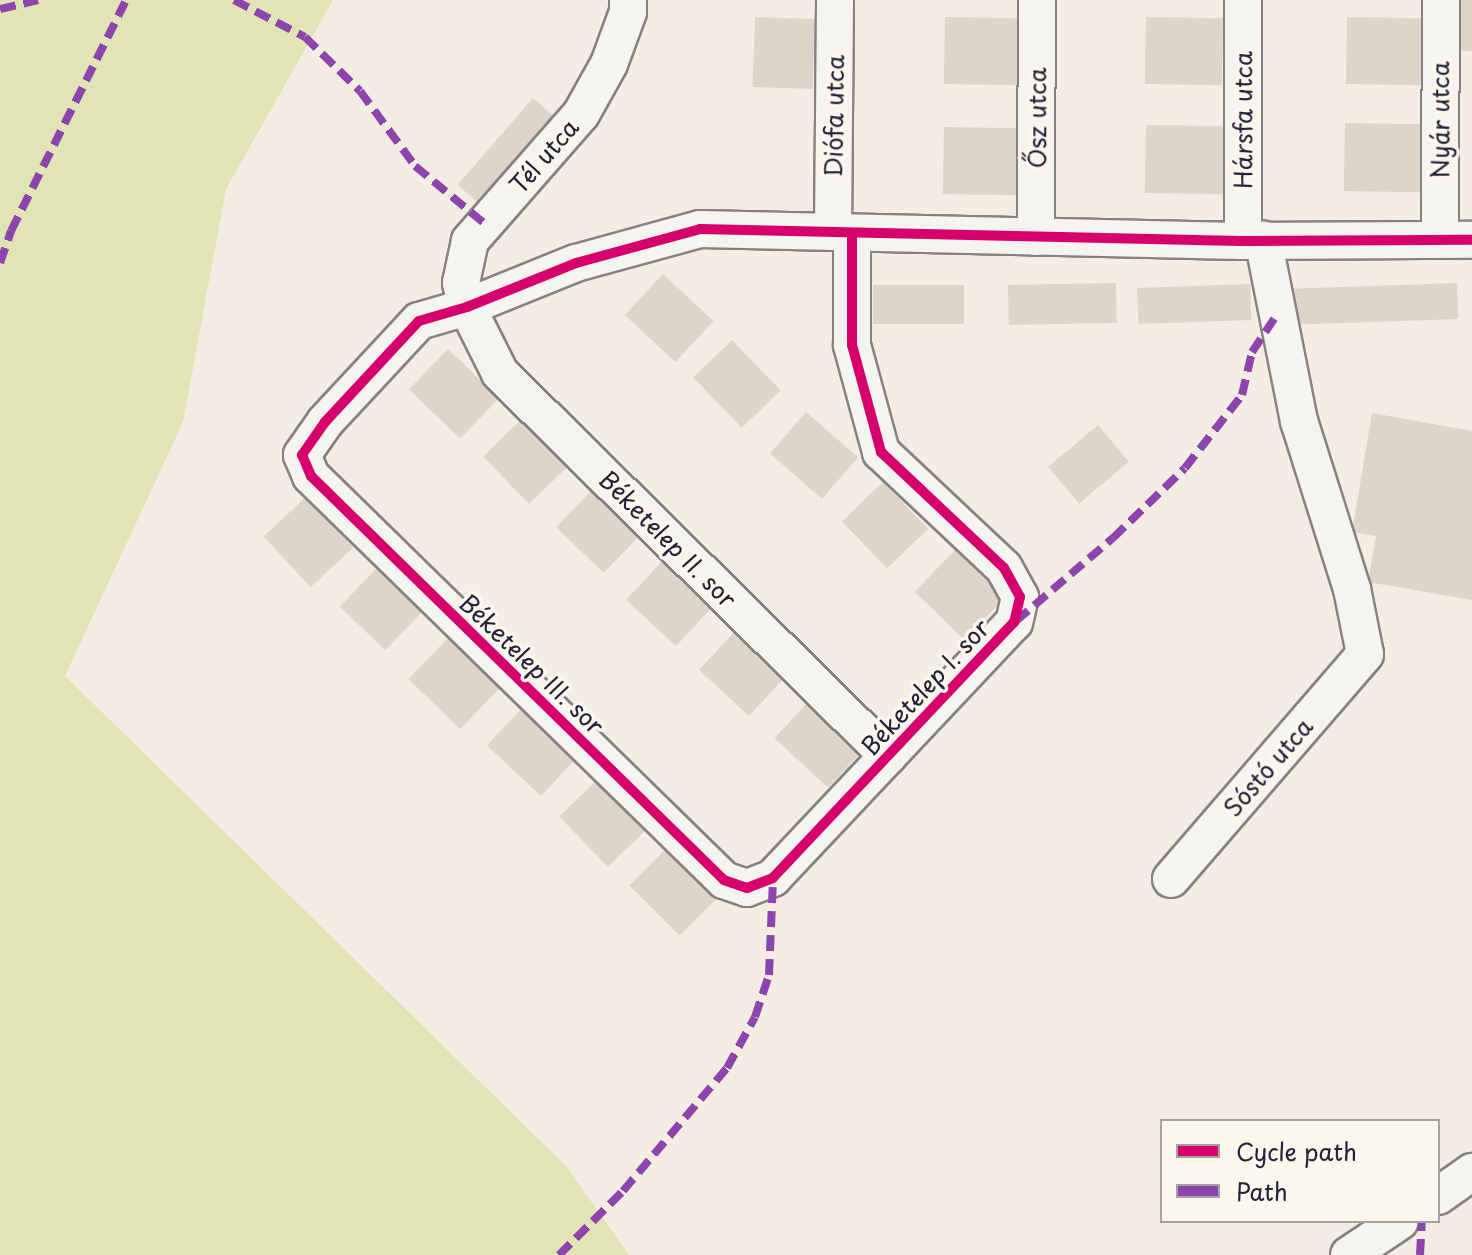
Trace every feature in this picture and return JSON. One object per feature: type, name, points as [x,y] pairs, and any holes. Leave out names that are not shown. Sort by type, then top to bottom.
[{"type":"street","name":"Tél utca","points":[[467,307],[461,283],[470,241],[581,114],[609,64],[628,12],[628,0]]},
{"type":"street","name":"Diófa utca","points":[[835,0],[842,233]]},
{"type":"street","name":"Ősz utca","points":[[1036,237],[1037,0]]},
{"type":"street","name":"Hársfa utca","points":[[1243,0],[1253,240],[1299,421],[1352,589],[1365,654]]},
{"type":"street","name":"Nyár utca","points":[[1441,0],[1456,240]]},
{"type":"street","points":[[467,307],[576,263],[700,229],[1036,237],[1456,240]]},
{"type":"street","name":"Béketelep I. sor","points":[[747,888],[773,878],[1014,622],[1020,597],[1004,568],[881,452],[852,345],[842,233]]},
{"type":"street","name":"Béketelep III. sor","points":[[467,307],[419,321],[325,422],[302,455],[311,476],[724,880],[747,888]]},
{"type":"street","name":"Béketelep II. sor","points":[[467,307],[500,373],[888,756]]},
{"type":"street","name":"Sóstó utca","points":[[1171,879],[1365,654]]},
{"type":"street","points":[[1440,1195],[1472,1172]]},
{"type":"street","points":[[1349,1255],[1397,1223]]},
{"type":"green space","points":[[0,0],[333,0],[226,189],[183,422],[65,676],[566,1166],[629,1255],[0,1255]]},
{"type":"building","points":[[1461,0],[1472,0],[1472,51],[1461,51]]},
{"type":"building","points":[[755,17],[815,19],[813,89],[753,87]]},
{"type":"building","points":[[945,17],[1022,18],[1021,85],[944,84]]},
{"type":"building","points":[[1146,17],[1223,18],[1222,85],[1145,84]]},
{"type":"building","points":[[1347,17],[1422,18],[1421,85],[1346,84]]},
{"type":"building","points":[[533,98],[562,123],[486,210],[458,185]]},
{"type":"building","points":[[1345,123],[1421,124],[1420,192],[1344,191]]},
{"type":"building","points":[[1146,125],[1224,126],[1223,194],[1145,193]]},
{"type":"building","points":[[944,127],[1022,128],[1021,195],[943,194]]},
{"type":"building","points":[[663,274],[713,321],[675,362],[625,315]]},
{"type":"building","points":[[1116,283],[1117,323],[1009,325],[1008,285]]},
{"type":"building","points":[[1457,283],[1458,319],[1292,325],[1291,289]]},
{"type":"building","points":[[1250,284],[1251,320],[1138,324],[1137,288]]},
{"type":"building","points":[[873,285],[964,285],[964,324],[873,324]]},
{"type":"building","points":[[732,340],[781,390],[742,428],[693,378]]},
{"type":"building","points":[[448,349],[499,398],[460,439],[409,389]]},
{"type":"building","points":[[806,412],[858,457],[822,499],[770,454]]},
{"type":"building","points":[[1372,413],[1472,431],[1472,600],[1368,582],[1376,536],[1352,532]]},
{"type":"building","points":[[522,419],[568,466],[529,504],[483,457]]},
{"type":"building","points":[[1098,425],[1129,462],[1079,504],[1048,467]]},
{"type":"building","points":[[883,482],[928,529],[887,568],[842,522]]},
{"type":"building","points":[[593,489],[640,535],[604,573],[556,527]]},
{"type":"building","points":[[306,497],[353,547],[311,587],[264,537]]},
{"type":"building","points":[[955,550],[1005,598],[964,640],[915,592]]},
{"type":"building","points":[[665,558],[715,604],[676,646],[626,600]]},
{"type":"building","points":[[376,569],[421,613],[385,650],[340,606]]},
{"type":"building","points":[[738,628],[788,674],[749,716],[699,670]]},
{"type":"building","points":[[448,638],[500,688],[460,729],[408,679]]},
{"type":"building","points":[[810,700],[863,750],[828,788],[775,738]]},
{"type":"building","points":[[521,709],[575,759],[541,796],[487,746]]},
{"type":"building","points":[[598,779],[647,829],[608,867],[559,817]]},
{"type":"building","points":[[667,848],[717,898],[680,936],[630,885]]},
{"type":"marked path","points":[[0,9],[38,0]]},
{"type":"marked path","points":[[0,263],[11,231],[126,0]]},
{"type":"marked path","points":[[234,0],[305,37],[360,91],[415,166],[485,224]]},
{"type":"marked path","points":[[1016,621],[1113,538],[1185,468],[1242,395],[1252,352],[1278,313]]},
{"type":"marked path","points":[[559,1255],[623,1191],[727,1068],[755,1017],[769,975],[773,878]]},
{"type":"marked path","points":[[1420,1255],[1422,1223]]},
{"type":"cycle path","points":[[852,233],[852,345],[881,452],[1004,568],[1020,597],[1014,622],[773,878],[747,888],[724,880],[311,476],[302,455],[325,422],[419,321],[467,307],[576,263],[700,229],[1243,241],[1472,240]]}]
